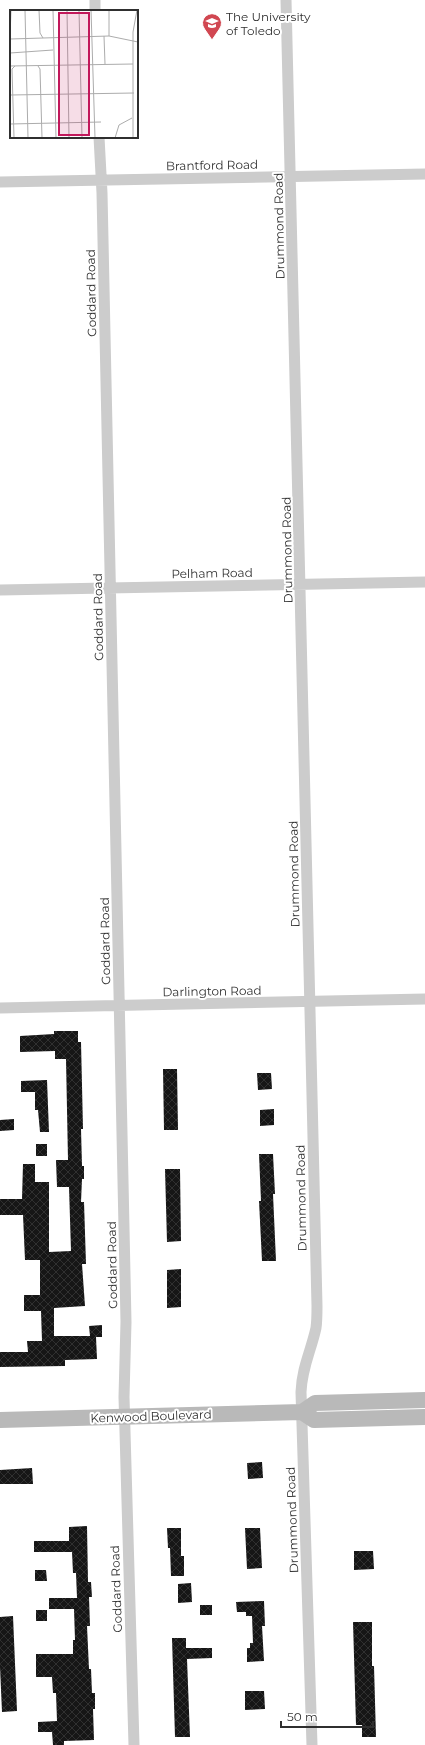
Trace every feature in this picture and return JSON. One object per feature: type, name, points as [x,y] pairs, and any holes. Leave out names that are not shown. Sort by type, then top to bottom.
[{"type":"street","points":[[95,0],[96,10]]},
{"type":"street","name":"Drummond Road","points":[[286,0],[317,1306],[316,1328],[302,1377],[312,1745]]},
{"type":"street","name":"Goddard Road","points":[[99,138],[126,1322],[124,1417],[134,1745]]},
{"type":"street","name":"Brantford Road","points":[[0,182],[425,174]]},
{"type":"street","name":"Pelham Road","points":[[0,590],[425,582]]},
{"type":"street","name":"Darlington Road","points":[[0,1008],[425,999]]},
{"type":"street","name":"Kenwood Boulevard","points":[[0,1420],[302,1412],[315,1403],[425,1400]]},
{"type":"street","name":"Kenwood Boulevard","points":[[302,1412],[314,1420],[425,1417]]},
{"type":"building","points":[[54,1031],[78,1031],[78,1042],[81,1042],[83,1129],[81,1129],[82,1166],[84,1166],[84,1179],[82,1179],[81,1202],[84,1202],[86,1264],[82,1264],[85,1306],[54,1308],[54,1336],[90,1336],[89,1326],[102,1325],[102,1337],[96,1337],[97,1359],[65,1360],[65,1366],[0,1367],[0,1352],[28,1352],[27,1341],[42,1341],[41,1311],[24,1311],[24,1295],[40,1295],[40,1260],[25,1260],[23,1215],[0,1215],[0,1199],[22,1199],[23,1164],[35,1164],[35,1182],[49,1182],[49,1252],[71,1251],[69,1187],[57,1187],[56,1160],[68,1160],[66,1059],[55,1059],[55,1051],[20,1052],[20,1036],[54,1034]]},
{"type":"building","points":[[163,1069],[177,1069],[178,1130],[164,1130]]},
{"type":"building","points":[[257,1073],[271,1073],[272,1089],[258,1090]]},
{"type":"building","points":[[47,1080],[49,1132],[40,1132],[38,1110],[35,1110],[35,1092],[21,1092],[21,1081]]},
{"type":"building","points":[[274,1109],[274,1125],[260,1126],[260,1110]]},
{"type":"building","points":[[14,1119],[14,1130],[0,1131],[0,1120]]},
{"type":"building","points":[[36,1144],[47,1144],[47,1156],[36,1156]]},
{"type":"building","points":[[259,1154],[273,1154],[276,1261],[262,1261],[259,1201],[261,1201]]},
{"type":"building","points":[[165,1169],[180,1169],[181,1241],[167,1242]]},
{"type":"building","points":[[181,1269],[181,1307],[167,1308],[167,1270]]},
{"type":"building","points":[[262,1462],[263,1478],[248,1479],[247,1463]]},
{"type":"building","points":[[32,1468],[33,1484],[0,1484],[0,1470]]},
{"type":"building","points":[[87,1526],[88,1582],[91,1582],[92,1597],[89,1597],[90,1626],[87,1626],[89,1669],[91,1669],[92,1693],[95,1693],[95,1709],[93,1709],[94,1740],[64,1741],[64,1745],[53,1745],[52,1732],[38,1732],[38,1722],[57,1721],[56,1693],[53,1693],[52,1677],[36,1677],[36,1654],[73,1654],[73,1640],[75,1640],[74,1609],[49,1609],[49,1598],[77,1598],[76,1573],[73,1573],[72,1552],[34,1552],[34,1541],[69,1541],[69,1527]]},
{"type":"building","points":[[167,1528],[181,1528],[181,1556],[184,1556],[184,1576],[171,1576],[170,1548],[168,1548]]},
{"type":"building","points":[[245,1528],[260,1528],[262,1568],[247,1569]]},
{"type":"building","points":[[354,1551],[373,1551],[374,1569],[354,1570]]},
{"type":"building","points":[[35,1570],[46,1570],[47,1581],[35,1581]]},
{"type":"building","points":[[191,1583],[192,1602],[178,1603],[178,1584]]},
{"type":"building","points":[[264,1601],[265,1626],[262,1626],[264,1661],[247,1662],[247,1648],[250,1648],[250,1643],[253,1643],[252,1616],[246,1616],[246,1612],[237,1612],[236,1602]]},
{"type":"building","points":[[200,1605],[212,1605],[212,1615],[200,1615]]},
{"type":"building","points":[[36,1610],[47,1610],[47,1621],[36,1621]]},
{"type":"building","points":[[13,1616],[17,1711],[2,1712],[0,1617]]},
{"type":"building","points":[[353,1622],[372,1622],[372,1666],[374,1666],[376,1737],[362,1737],[362,1725],[356,1725]]},
{"type":"building","points":[[172,1638],[186,1638],[186,1648],[212,1648],[212,1658],[187,1659],[190,1737],[175,1737]]},
{"type":"building","points":[[245,1691],[264,1691],[265,1709],[245,1710]]},
{"type":"place","name":"The University of Toledo","points":[[212,40]]}]
